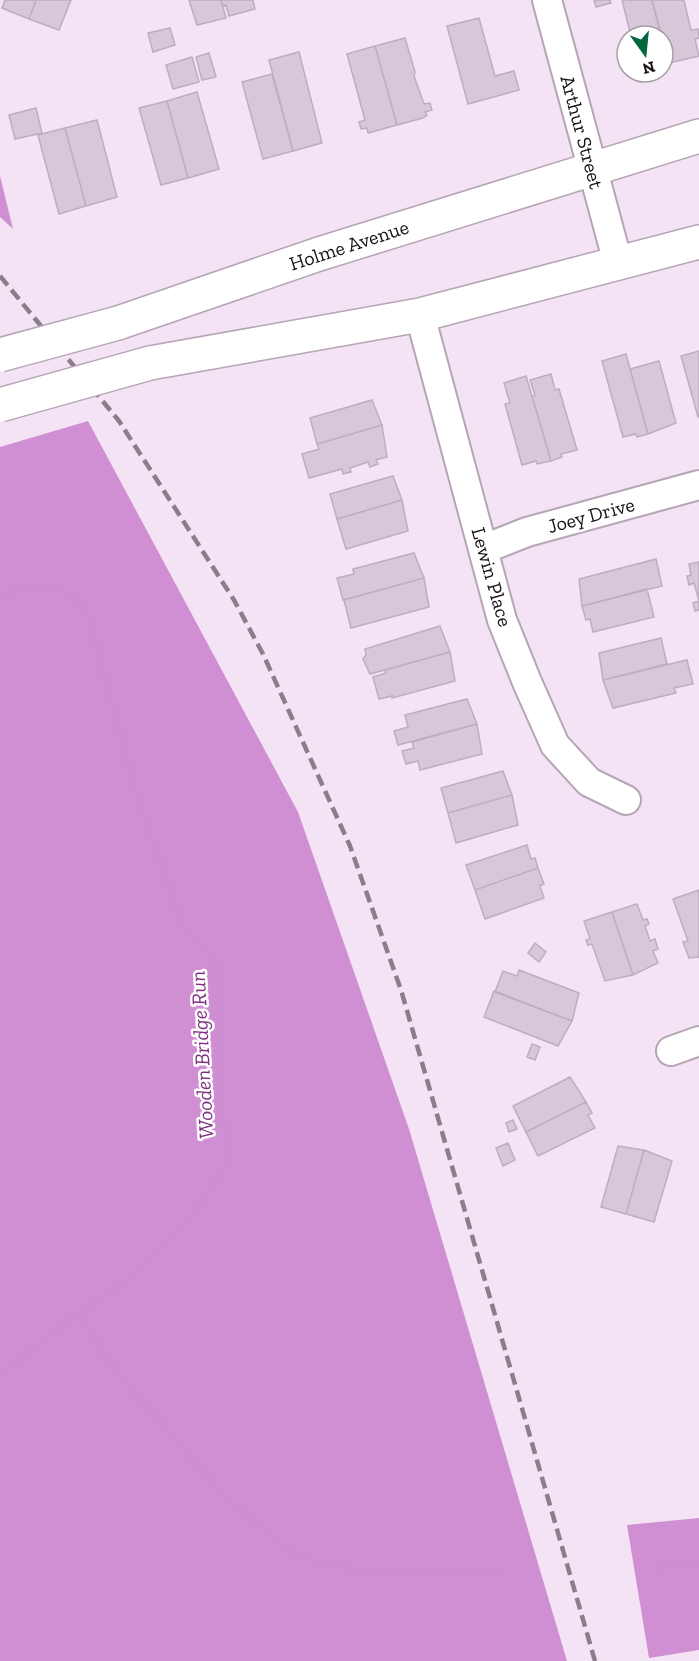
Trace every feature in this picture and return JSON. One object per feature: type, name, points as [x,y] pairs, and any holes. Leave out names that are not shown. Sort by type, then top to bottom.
[{"type":"main road","name":"Holme Avenue","points":[[0,355],[118,323],[319,254],[699,136]]},
{"type":"main road","points":[[0,405],[150,363],[420,315],[699,242]]},
{"type":"street","name":"Arthur Street","points":[[547,0],[618,263]]},
{"type":"street","name":"Lewin Place","points":[[420,315],[502,620],[555,745],[589,782],[626,800]]},
{"type":"street","name":"Joey Drive","points":[[484,549],[527,532],[699,485]]},
{"type":"street","points":[[672,1052],[699,1041]]},
{"type":"shaded area","points":[[0,176],[13,229],[0,217]]},
{"type":"shaded area","points":[[88,421],[298,812],[409,1129],[567,1661],[0,1661],[0,447]]},
{"type":"shaded area","points":[[699,1518],[699,1650],[649,1658],[627,1525]]},
{"type":"building","points":[[5,0],[36,0],[29,19],[2,8]]},
{"type":"building","points":[[36,0],[71,0],[59,30],[29,19]]},
{"type":"building","points":[[189,0],[221,0],[226,18],[197,25]]},
{"type":"building","points":[[221,0],[253,0],[255,9],[229,16],[226,5],[223,6]]},
{"type":"building","points":[[594,0],[610,0],[611,3],[596,7]]},
{"type":"building","points":[[622,0],[652,0],[658,24],[628,24]]},
{"type":"building","points":[[652,0],[684,0],[691,30],[698,29],[699,38],[695,39],[699,56],[675,62],[675,24],[658,24]]},
{"type":"building","points":[[479,18],[495,76],[514,71],[519,90],[468,104],[447,26]]},
{"type":"building","points":[[170,28],[175,45],[153,52],[148,33]]},
{"type":"building","points":[[405,38],[415,72],[414,76],[424,104],[430,103],[432,110],[425,112],[427,115],[423,118],[397,125],[375,46]]},
{"type":"building","points":[[375,46],[397,125],[368,133],[367,128],[361,129],[359,122],[365,120],[347,54]]},
{"type":"building","points":[[299,52],[322,143],[293,151],[269,60]]},
{"type":"building","points":[[209,53],[216,77],[202,80],[196,57]]},
{"type":"building","points":[[192,57],[199,82],[173,89],[166,65]]},
{"type":"building","points":[[272,74],[293,151],[263,159],[242,82]]},
{"type":"building","points":[[197,92],[219,169],[188,178],[167,101]]},
{"type":"building","points":[[167,101],[188,178],[161,185],[139,108]]},
{"type":"building","points":[[36,108],[42,133],[15,139],[9,115]]},
{"type":"building","points":[[97,120],[117,197],[86,206],[65,128]]},
{"type":"building","points":[[65,128],[86,206],[59,214],[38,135]]},
{"type":"building","points":[[699,351],[699,417],[698,417],[681,356]]},
{"type":"building","points":[[626,354],[648,434],[637,437],[636,434],[623,437],[602,361]]},
{"type":"building","points":[[659,361],[676,423],[648,434],[630,369]]},
{"type":"building","points":[[551,374],[555,390],[559,389],[577,450],[561,454],[562,457],[551,461],[532,396],[535,395],[530,380]]},
{"type":"building","points":[[526,376],[551,461],[537,464],[536,461],[522,465],[505,404],[510,403],[504,383]]},
{"type":"building","points":[[372,400],[382,425],[317,444],[310,418]]},
{"type":"building","points":[[382,425],[387,457],[376,460],[378,464],[370,467],[368,462],[350,468],[351,472],[343,474],[342,469],[309,478],[302,454],[319,449],[317,444]]},
{"type":"building","points":[[393,476],[402,500],[337,519],[330,494]]},
{"type":"building","points":[[402,500],[408,531],[346,549],[337,519]]},
{"type":"building","points":[[414,553],[424,578],[343,600],[337,578],[354,574],[353,569]]},
{"type":"building","points":[[656,559],[662,586],[582,606],[579,579]]},
{"type":"building","points":[[699,562],[699,601],[694,583],[689,585],[687,576],[691,575],[689,564]]},
{"type":"building","points":[[424,578],[429,607],[351,628],[344,600]]},
{"type":"building","points":[[647,589],[654,617],[593,632],[590,619],[586,620],[582,606]]},
{"type":"building","points":[[699,601],[699,610],[695,611],[693,603]]},
{"type":"building","points":[[440,626],[450,652],[370,674],[363,659],[366,655],[365,649]]},
{"type":"building","points":[[661,638],[667,664],[603,680],[599,653]]},
{"type":"building","points":[[450,652],[455,681],[392,698],[392,696],[379,699],[373,677],[386,673],[385,670]]},
{"type":"building","points":[[687,660],[693,684],[674,688],[676,693],[613,708],[603,680]]},
{"type":"building","points":[[467,699],[477,724],[398,745],[394,731],[408,727],[405,715]]},
{"type":"building","points":[[477,724],[482,754],[420,770],[418,761],[406,764],[402,751],[414,748],[412,742]]},
{"type":"building","points":[[503,771],[512,795],[448,813],[441,788]]},
{"type":"building","points":[[512,795],[518,825],[456,843],[448,813]]},
{"type":"building","points":[[527,845],[531,859],[535,858],[538,868],[475,890],[466,865]]},
{"type":"building","points":[[538,868],[544,884],[540,886],[544,898],[485,919],[475,890]]},
{"type":"building","points":[[699,890],[699,957],[689,958],[683,942],[688,941],[673,899]]},
{"type":"building","points":[[637,904],[643,920],[647,919],[649,924],[645,926],[650,941],[655,939],[658,949],[653,951],[658,963],[633,975],[612,912]]},
{"type":"building","points":[[612,912],[633,975],[605,981],[592,944],[588,945],[586,940],[590,939],[584,921]]},
{"type":"building","points":[[535,943],[546,952],[539,962],[528,953]]},
{"type":"building","points":[[519,970],[579,993],[572,1021],[495,992],[503,971],[517,976]]},
{"type":"building","points":[[494,991],[572,1021],[558,1046],[484,1017]]},
{"type":"building","points":[[532,1044],[540,1047],[535,1060],[527,1057]]},
{"type":"building","points":[[570,1077],[586,1102],[526,1132],[513,1106]]},
{"type":"building","points":[[586,1102],[592,1113],[588,1115],[595,1128],[538,1156],[526,1132]]},
{"type":"building","points":[[513,1120],[517,1129],[509,1132],[506,1123]]},
{"type":"building","points":[[508,1143],[515,1160],[503,1166],[496,1148]]},
{"type":"building","points":[[618,1146],[644,1150],[626,1214],[601,1207]]},
{"type":"building","points":[[644,1150],[672,1161],[654,1222],[626,1214]]},
{"type":"waterway","name":"Wooden Bridge Run","points":[[0,594],[57,586],[86,608],[139,802],[183,927],[216,961],[216,1018],[227,1164],[188,1221],[129,1280],[78,1312],[0,1375]]},
{"type":"waterway","points":[[78,1312],[107,1360],[226,1498],[297,1557],[384,1575],[499,1570]]},
{"type":"waterway","points":[[655,1568],[699,1566]]},
{"type":"railway","points":[[0,276],[119,421],[234,600],[263,654],[350,846],[401,990],[595,1661]]}]
